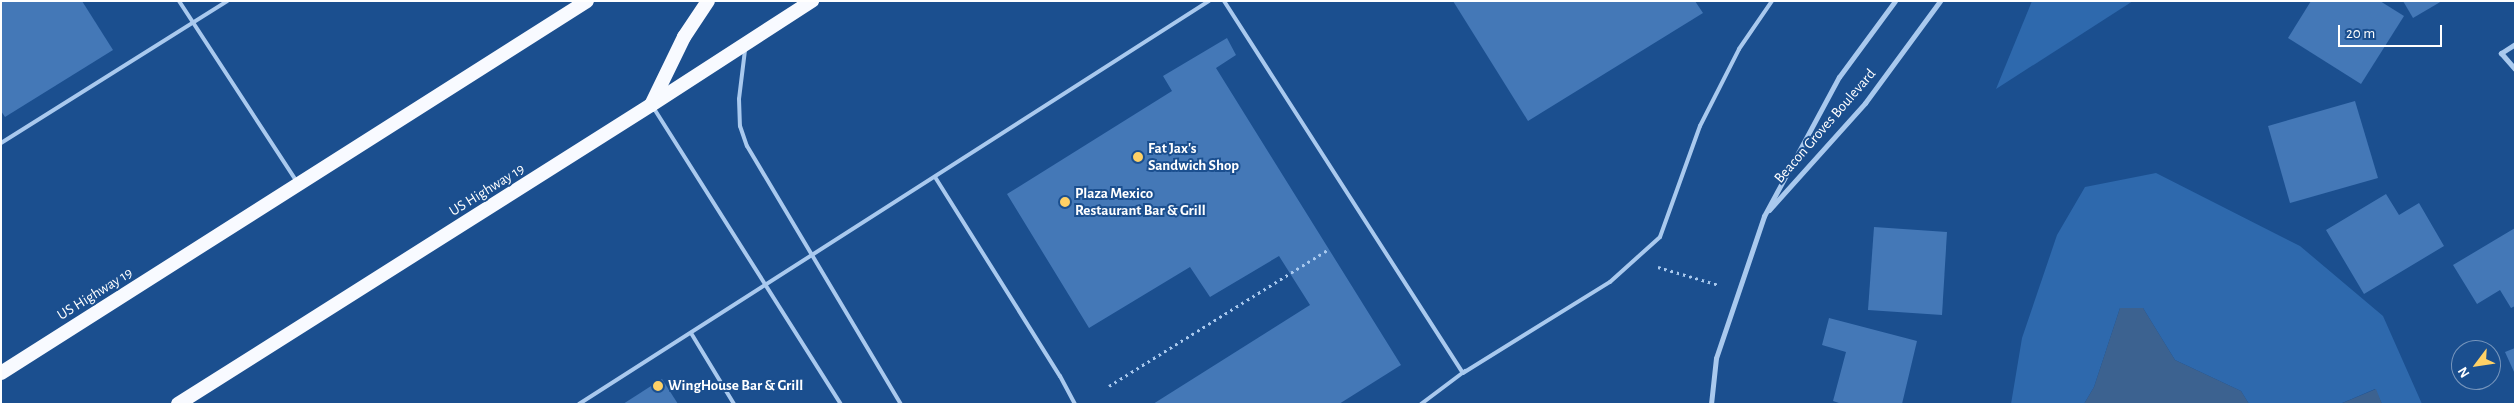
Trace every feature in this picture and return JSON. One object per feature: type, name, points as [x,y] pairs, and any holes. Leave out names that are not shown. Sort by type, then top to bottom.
[{"type":"highway","name":"US Highway 19","points":[[1,373],[587,1]]},
{"type":"highway","points":[[652,106],[684,37],[708,1]]},
{"type":"highway","name":"US Highway 19","points":[[178,404],[652,106],[812,1]]},
{"type":"street","name":"Beacon Groves Boulevard","points":[[1711,404],[1716,358],[1764,216],[1839,76],[1895,1]]},
{"type":"street","name":"Beacon Groves Boulevard","points":[[1764,216],[1865,104],[1940,1]]},
{"type":"street","points":[[2515,44],[2501,53],[2515,69]]},
{"type":"lane","points":[[179,1],[298,184]]},
{"type":"lane","points":[[1,143],[227,1]]},
{"type":"lane","points":[[579,404],[1209,1]]},
{"type":"lane","points":[[1224,1],[1464,372],[1466,371]]},
{"type":"lane","points":[[1421,404],[1466,371],[1610,282],[1660,237],[1700,126],[1739,49],[1772,1]]},
{"type":"lane","points":[[746,43],[739,99],[740,126],[746,146],[901,404]]},
{"type":"lane","points":[[652,106],[841,404]]},
{"type":"lane","points":[[935,177],[1055,368],[1075,404]]},
{"type":"lane","points":[[691,333],[734,404]]},
{"type":"path","points":[[1109,386],[1329,249]]},
{"type":"path","points":[[1635,260],[1738,292]]},
{"type":"shaded area","points":[[2032,1],[2133,1],[1996,89]]},
{"type":"shaded area","points":[[2156,173],[2300,246],[2383,316],[2422,404],[2382,404],[2375,389],[2340,404],[2249,404],[2241,391],[2175,360],[2143,308],[2120,308],[2094,387],[2084,404],[2011,404],[2022,338],[2057,235],[2085,187]]},
{"type":"shaded area","points":[[2120,308],[2143,308],[2175,360],[2241,391],[2249,404],[2084,404],[2094,387]]},
{"type":"shaded area","points":[[2376,389],[2382,404],[2340,404]]},
{"type":"building","points":[[1,1],[82,1],[113,50],[5,117],[1,111]]},
{"type":"building","points":[[1453,1],[1695,1],[1703,13],[1528,121]]},
{"type":"building","points":[[2311,1],[2380,1],[2404,16],[2361,84],[2288,38]]},
{"type":"building","points":[[2403,1],[2442,1],[2413,18]]},
{"type":"building","points":[[1227,38],[1236,55],[1216,68],[1401,365],[1339,404],[1153,404],[1310,305],[1279,256],[1210,297],[1190,267],[1089,328],[1007,194],[1172,91],[1163,76]]},
{"type":"building","points":[[2355,101],[2378,178],[2290,203],[2268,126]]},
{"type":"building","points":[[2386,194],[2399,215],[2419,203],[2444,246],[2364,294],[2326,230]]},
{"type":"building","points":[[1874,227],[1947,232],[1942,315],[1868,310]]},
{"type":"building","points":[[2515,228],[2515,306],[2511,308],[2500,290],[2477,304],[2453,265]]},
{"type":"building","points":[[1829,318],[1917,341],[1902,404],[1842,404],[1833,401],[1846,352],[1822,345]]},
{"type":"building","points":[[2515,348],[2515,374],[2505,352]]},
{"type":"building","name":"WingHouse Bar & Grill","points":[[662,379],[678,404],[623,404]]},
{"type":"place","name":"Fat Jax's Sandwich Shop","points":[[1138,157]]},
{"type":"place","name":"Plaza Mexico Restaurant Bar & Grill","points":[[1065,202]]},
{"type":"place","name":"WingHouse Bar & Grill","points":[[658,386]]}]
